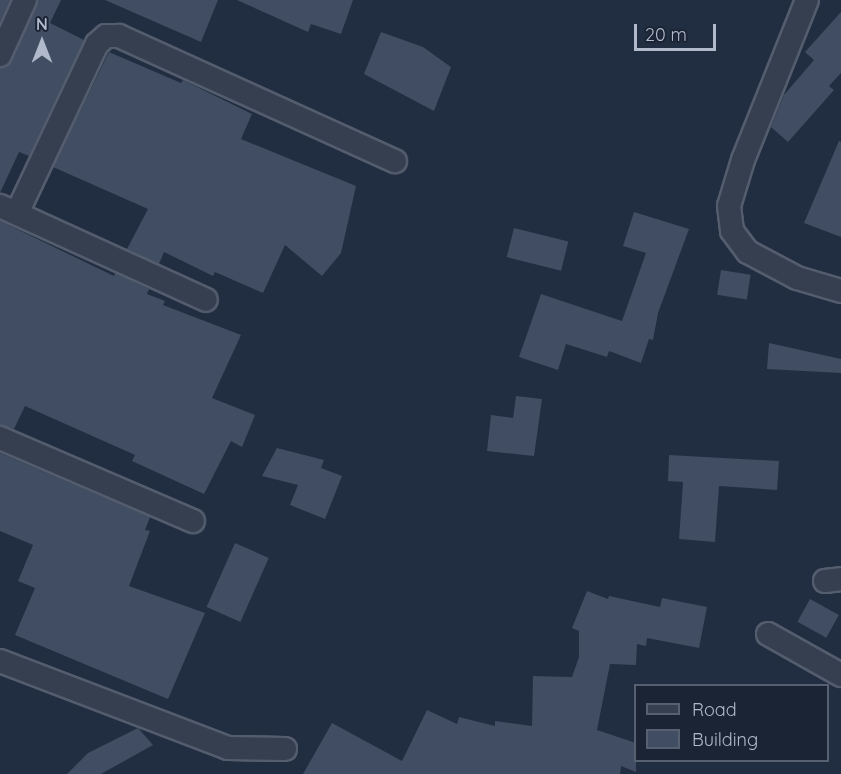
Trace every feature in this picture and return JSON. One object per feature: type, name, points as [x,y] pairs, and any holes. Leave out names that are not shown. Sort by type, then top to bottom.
[{"type":"street","points":[[0,55],[25,0]]},
{"type":"street","points":[[807,0],[743,160],[729,206],[732,231],[748,252],[797,278],[841,291]]},
{"type":"street","points":[[206,300],[8,209],[97,44],[106,36],[119,36],[395,161]]},
{"type":"street","points":[[0,438],[193,521]]},
{"type":"street","points":[[768,634],[841,675]]},
{"type":"street","points":[[0,661],[228,748],[285,749]]},
{"type":"building","points":[[0,0],[10,0],[0,22]]},
{"type":"building","points":[[38,0],[61,0],[50,23],[84,40],[29,156],[19,152],[0,193],[0,68],[12,61]]},
{"type":"building","points":[[105,0],[218,0],[201,42]]},
{"type":"building","points":[[237,0],[353,0],[341,34],[311,24],[308,32]]},
{"type":"building","points":[[841,12],[841,73],[829,86],[834,90],[788,142],[771,127],[784,95],[814,60],[805,52]]},
{"type":"building","points":[[381,32],[423,47],[451,67],[434,111],[364,74]]},
{"type":"building","points":[[109,52],[181,83],[183,80],[252,114],[241,139],[356,186],[341,253],[322,276],[285,245],[263,293],[215,272],[213,276],[164,252],[159,264],[127,249],[148,209],[53,167]]},
{"type":"building","points":[[839,141],[841,142],[841,237],[804,223]]},
{"type":"building","points":[[634,212],[689,229],[658,313],[653,340],[649,339],[641,363],[609,351],[607,357],[566,344],[558,370],[519,357],[541,294],[622,321],[646,253],[623,246]]},
{"type":"building","points":[[0,221],[114,276],[115,273],[149,289],[147,294],[165,301],[163,305],[241,335],[212,398],[255,415],[242,447],[231,441],[204,494],[132,461],[135,455],[25,406],[14,429],[0,425]]},
{"type":"building","points":[[514,228],[568,242],[561,271],[507,257]]},
{"type":"building","points":[[721,270],[751,275],[747,299],[717,295]]},
{"type":"building","points":[[769,343],[841,359],[841,373],[767,369]]},
{"type":"building","points":[[516,396],[542,399],[534,456],[487,451],[491,415],[513,418]]},
{"type":"building","points":[[277,448],[324,460],[321,468],[342,476],[325,519],[290,505],[298,485],[262,476]]},
{"type":"building","points":[[0,453],[150,517],[145,530],[150,531],[129,586],[205,613],[168,699],[15,635],[35,588],[18,581],[33,545],[0,531]]},
{"type":"building","points":[[669,455],[779,461],[777,490],[719,486],[715,542],[679,539],[683,482],[668,481]]},
{"type":"building","points":[[235,543],[269,558],[240,622],[207,607]]},
{"type":"building","points":[[587,591],[608,599],[609,596],[660,607],[662,598],[707,607],[699,648],[647,638],[646,646],[637,644],[636,665],[610,664],[597,730],[634,742],[636,772],[621,766],[620,774],[303,774],[332,723],[402,761],[427,710],[457,724],[459,717],[495,726],[495,721],[532,726],[533,676],[572,677],[579,657],[579,631],[572,628]]},
{"type":"building","points":[[810,599],[839,615],[826,638],[797,622]]},
{"type":"building","points":[[138,728],[153,745],[101,774],[67,774],[88,753]]}]
